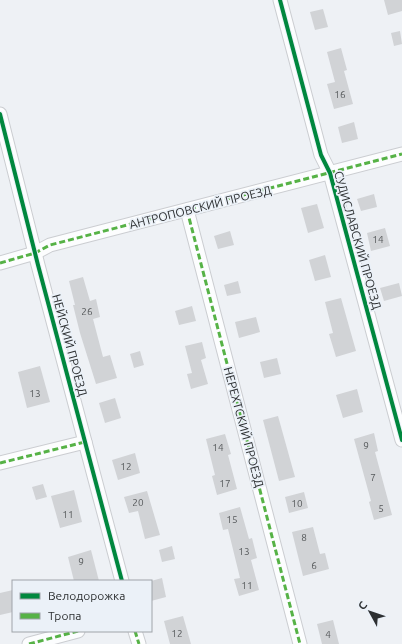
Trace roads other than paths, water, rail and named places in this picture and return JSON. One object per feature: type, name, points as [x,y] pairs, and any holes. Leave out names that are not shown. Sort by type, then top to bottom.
[{"type":"street","name":"СУДИСЛАВСКИЙ ПРОЕЗД","points":[[280,0],[321,156],[330,173],[402,440]]},
{"type":"street","name":"НЕЙСКИЙ ПРОЕЗД","points":[[0,114],[122,580]]},
{"type":"street","name":"АНТРОПОВСКИЙ ПРОЕЗД","points":[[0,263],[36,253],[50,245],[402,154]]},
{"type":"street","name":"НЕРЕХТСКИЙ ПРОЕЗД","points":[[187,210],[300,644]]},
{"type":"street","points":[[0,463],[85,442]]},
{"type":"street","points":[[29,644],[74,632]]},
{"type":"street","points":[[135,632],[139,644]]}]
